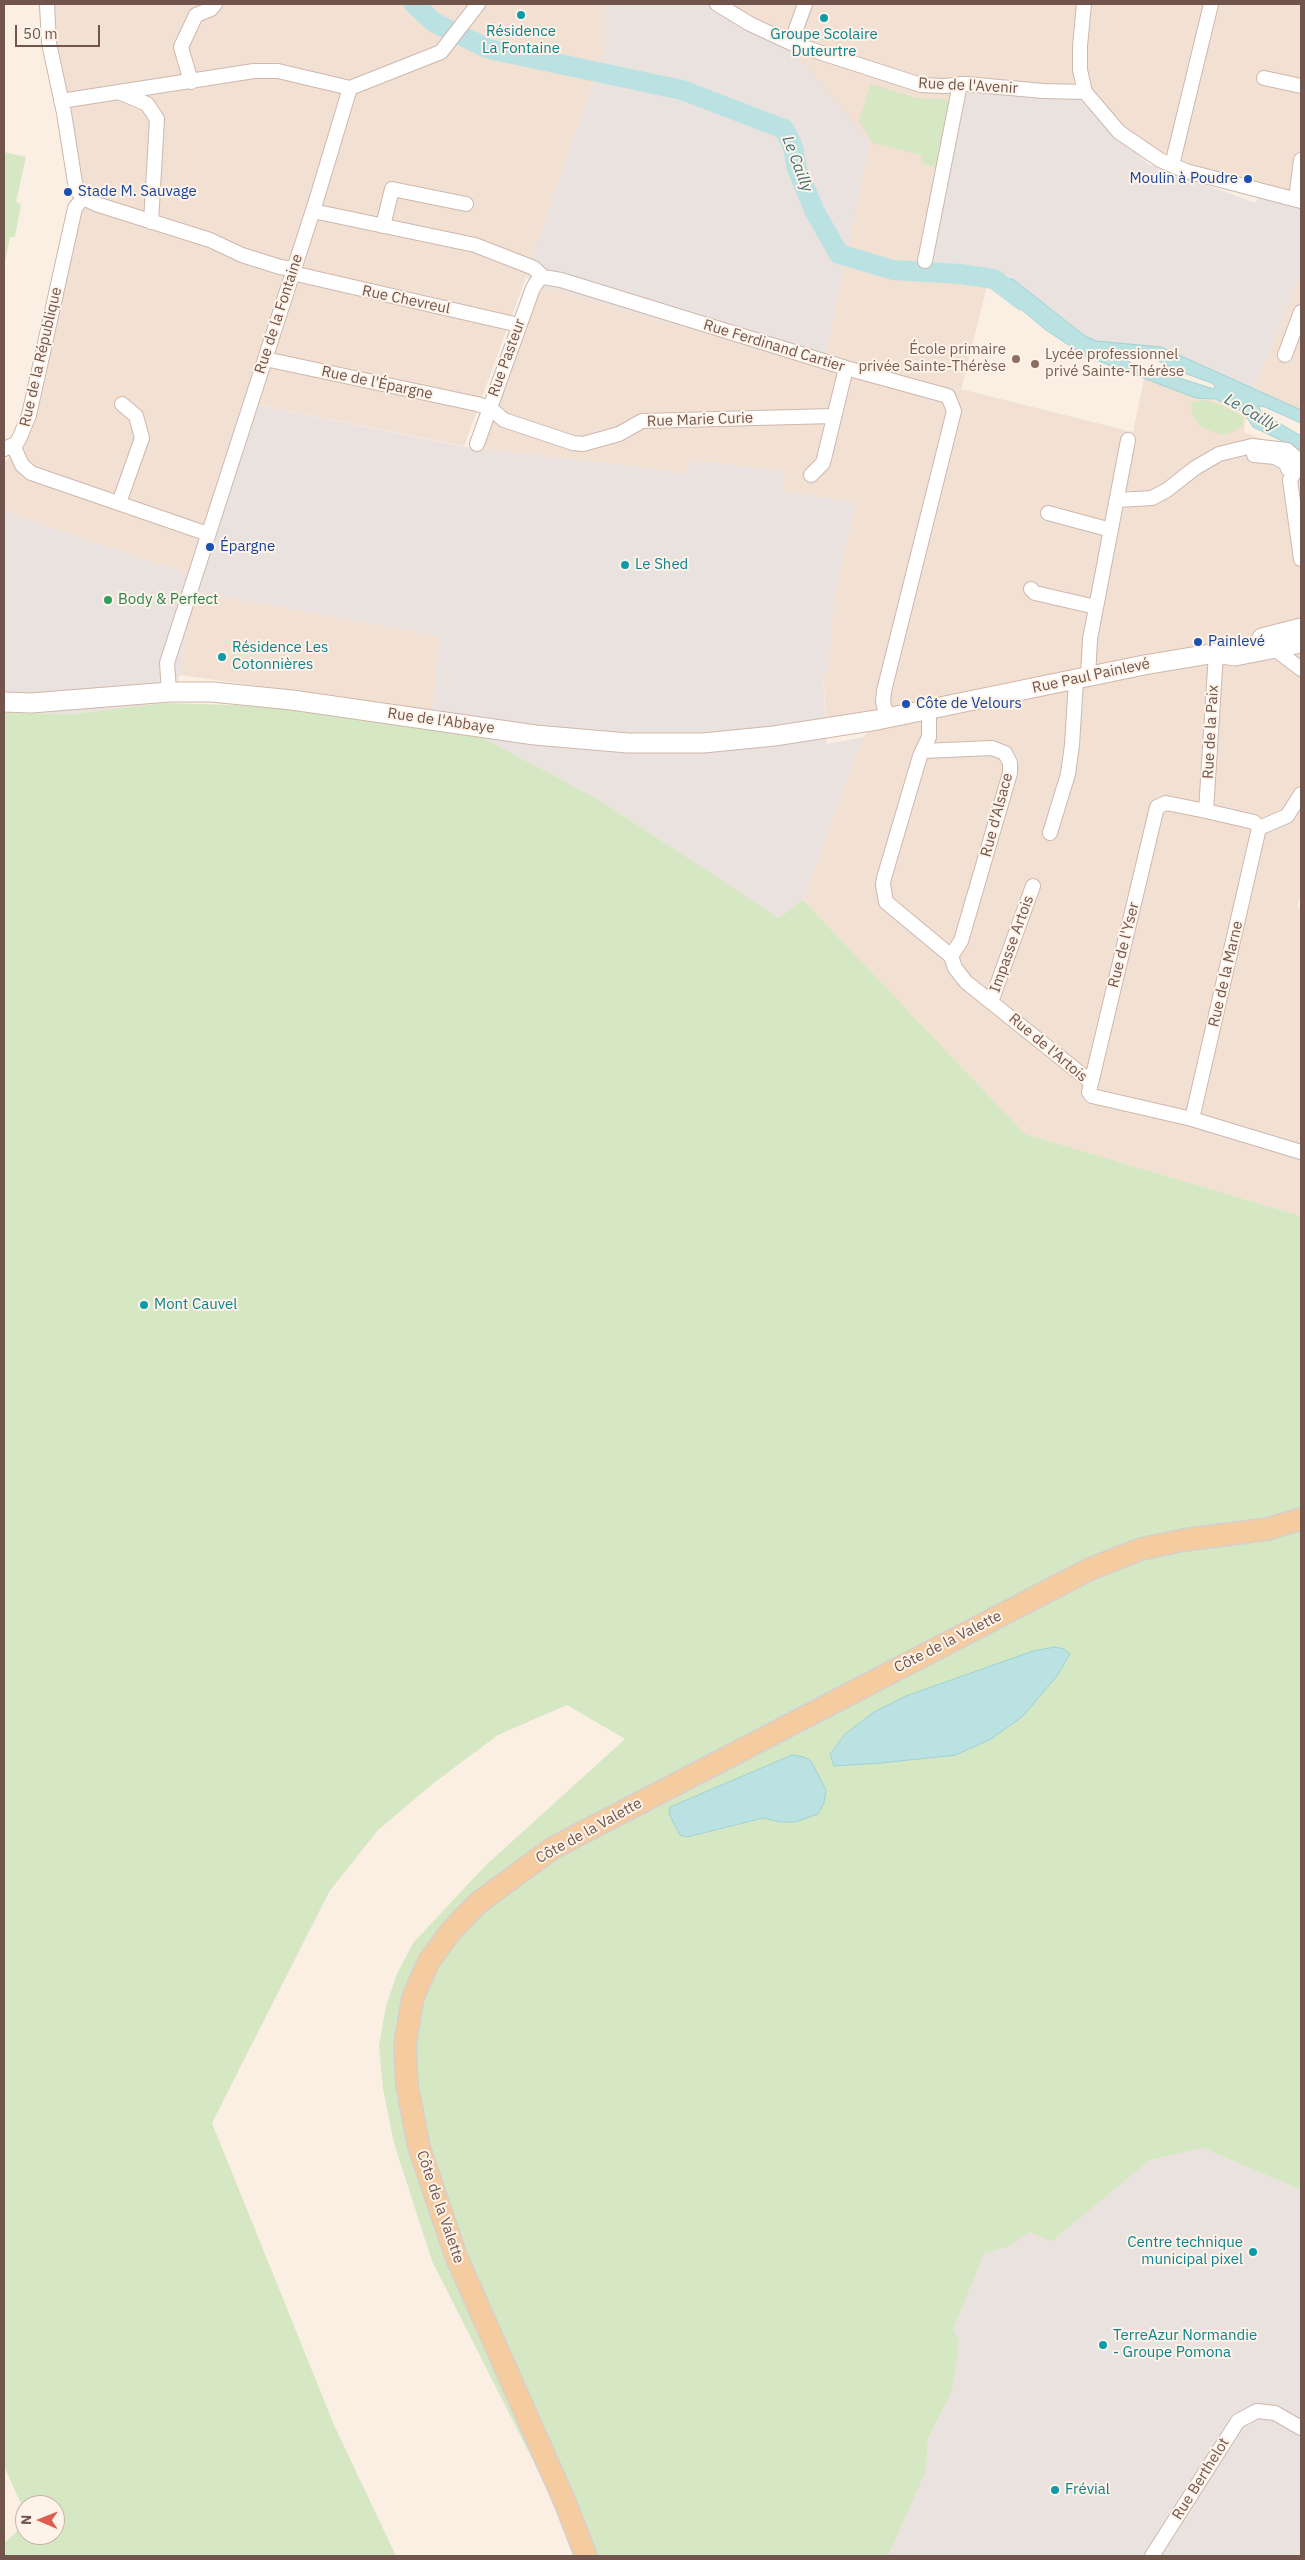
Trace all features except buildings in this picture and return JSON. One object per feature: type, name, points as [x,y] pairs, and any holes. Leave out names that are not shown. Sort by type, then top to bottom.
[{"type":"main road","name":"Côte de la Valette","points":[[586,2556],[565,2502],[456,2256],[419,2147],[407,2085],[405,2045],[413,1997],[429,1961],[450,1931],[478,1903],[553,1848],[1090,1569],[1141,1549],[1184,1540],[1268,1529],[1301,1519]]},
{"type":"street","points":[[47,4],[49,43],[76,189],[83,198]]},
{"type":"street","points":[[191,82],[181,47],[196,14],[211,9],[215,4]]},
{"type":"street","points":[[61,102],[242,73],[278,72],[350,88],[424,61],[442,52],[478,4]]},
{"type":"street","name":"Rue de l'Avenir","points":[[717,4],[750,24],[791,43],[914,83],[1085,92]]},
{"type":"street","points":[[791,43],[805,4]]},
{"type":"street","points":[[1084,4],[1080,70],[1085,92],[1119,132],[1172,165],[1299,200],[1301,160]]},
{"type":"street","points":[[1172,165],[1211,4]]},
{"type":"street","points":[[1264,78],[1301,86]]},
{"type":"street","points":[[925,261],[960,84]]},
{"type":"street","name":"Rue de la Fontaine","points":[[169,692],[167,663],[313,210],[350,88]]},
{"type":"street","points":[[119,92],[147,104],[158,119],[151,222]]},
{"type":"street","points":[[383,226],[392,189],[466,204]]},
{"type":"street","name":"Rue Chevreul","points":[[83,198],[96,204],[210,240],[242,255],[293,271],[519,325]]},
{"type":"street","name":"Rue de la République","points":[[83,198],[75,208],[29,415],[20,437],[8,447],[22,466],[31,473],[208,534]]},
{"type":"street","name":"Rue Ferdinand Cartier","points":[[313,210],[475,245],[534,268],[544,277],[561,280],[846,368],[948,396],[954,411],[884,691],[882,719]]},
{"type":"street","name":"Rue Pasteur","points":[[477,444],[533,288],[539,279],[544,277]]},
{"type":"street","points":[[1285,355],[1301,312]]},
{"type":"street","name":"Rue de l'Épargne","points":[[265,359],[490,408]]},
{"type":"street","points":[[811,474],[823,463],[846,368]]},
{"type":"street","points":[[119,503],[142,438],[136,416],[122,404]]},
{"type":"street","name":"Rue Marie Curie","points":[[490,408],[504,420],[573,443],[584,444],[619,434],[642,421],[833,416]]},
{"type":"street","points":[[1050,833],[1068,774],[1082,678],[1118,500],[1128,440]]},
{"type":"street","points":[[1118,500],[1152,498],[1219,454],[1263,446],[1287,450],[1294,456],[1297,468],[1290,480],[1301,559]]},
{"type":"street","points":[[1237,451],[1240,454],[1275,457],[1286,463],[1288,469]]},
{"type":"street","points":[[1048,514],[1111,530]]},
{"type":"street","points":[[1030,589],[1035,593],[1096,607]]},
{"type":"street","points":[[1216,653],[1232,645],[1301,628]]},
{"type":"street","points":[[1216,653],[1235,656],[1272,647],[1301,643]]},
{"type":"street","points":[[1272,647],[1301,669]]},
{"type":"street","name":"Rue Paul Painlevé","points":[[882,719],[929,708],[1216,653]]},
{"type":"street","name":"Rue de la Paix","points":[[1206,811],[1216,653]]},
{"type":"street","name":"Rue de l'Abbaye","points":[[4,702],[62,701],[169,692],[247,694],[535,735],[652,744],[703,743],[774,736],[882,719]]},
{"type":"street","points":[[923,751],[928,737],[929,708]]},
{"type":"street","name":"Rue d'Alsace","points":[[923,751],[992,748],[1005,753],[1010,763],[1010,773],[962,942],[952,956]]},
{"type":"street","name":"Rue de l'Artois","points":[[923,751],[884,878],[884,894],[891,907],[952,956],[960,975],[1091,1082],[1089,1092],[1092,1096],[1192,1119],[1301,1152]]},
{"type":"street","points":[[1206,811],[1254,822],[1259,828],[1287,816],[1301,794]]},
{"type":"street","name":"Rue de l'Yser","points":[[1091,1082],[1157,807],[1166,803],[1206,811]]},
{"type":"street","name":"Rue de la Marne","points":[[1192,1119],[1259,828]]},
{"type":"street","name":"Impasse Artois","points":[[991,1002],[1033,886]]},
{"type":"street","name":"Rue Berthelot","points":[[1152,2556],[1238,2421],[1257,2411],[1275,2413],[1301,2428]]},
{"type":"shaded area","points":[[38,4],[606,4],[605,49],[536,250],[464,446],[254,404],[196,592],[440,636],[432,711],[180,675],[193,576],[4,511],[4,463],[28,433],[80,211],[41,30]]},
{"type":"shaded area","points":[[606,4],[709,4],[786,42],[870,142],[823,368],[529,282],[526,275],[605,49]]},
{"type":"shaded area","points":[[709,4],[1077,4],[1073,38],[1075,71],[1073,85],[966,84],[925,277],[987,286],[961,389],[1133,432],[1144,379],[1219,402],[1246,416],[1244,432],[1301,454],[1301,892],[1297,908],[1301,909],[1301,1216],[1025,1134],[803,900],[863,737],[877,721],[827,728],[823,674],[828,673],[834,600],[855,503],[783,491],[785,473],[686,474],[642,467],[471,448],[529,282],[823,368],[786,42]]},
{"type":"shaded area","points":[[1090,4],[1301,4],[1301,195],[1190,164],[1157,150],[1134,135],[1095,98],[1089,89],[1085,49]]},
{"type":"shaded area","points":[[973,90],[1079,99],[1148,164],[1256,203],[1259,194],[1301,208],[1301,274],[1254,389],[1151,346],[1096,343],[1080,336],[1009,276],[970,267],[928,265],[965,95]]},
{"type":"shaded area","points":[[1301,274],[1301,411],[1254,389]]},
{"type":"shaded area","points":[[253,404],[471,448],[642,467],[686,474],[692,460],[785,472],[783,491],[856,503],[834,600],[828,673],[823,674],[827,744],[863,737],[803,900],[779,918],[598,799],[432,711],[440,636],[195,592]]},
{"type":"shaded area","points":[[4,511],[193,576],[180,675],[165,703],[73,714],[4,713]]},
{"type":"shaded area","points":[[1203,2148],[1301,2190],[1301,2556],[888,2556],[926,2471],[928,2440],[952,2391],[953,2330],[984,2254],[1010,2246],[1029,2232],[1051,2242],[1150,2160]]},
{"type":"green space","points":[[871,84],[916,98],[953,100],[940,169],[922,163],[921,155],[873,143],[859,121]]},
{"type":"green space","points":[[4,152],[26,157],[16,202],[21,204],[15,237],[10,237],[4,267]]},
{"type":"green space","points":[[1204,400],[1219,404],[1244,417],[1242,426],[1232,432],[1221,435],[1199,426],[1191,410],[1192,403]]},
{"type":"green space","points":[[165,703],[432,711],[598,799],[779,918],[803,900],[1025,1134],[1301,1216],[1301,2190],[1203,2148],[1150,2160],[1051,2242],[1029,2232],[1010,2246],[984,2254],[953,2330],[959,2340],[952,2391],[928,2439],[926,2471],[888,2556],[573,2556],[558,2510],[432,2261],[394,2143],[383,2089],[379,2045],[386,2006],[397,1974],[413,1943],[485,1866],[625,1739],[567,1705],[498,1735],[435,1782],[378,1830],[329,1892],[212,2123],[334,2425],[396,2556],[4,2556],[4,2543],[15,2533],[15,2545],[65,2545],[65,2495],[17,2495],[4,2466],[4,713],[73,714]]},
{"type":"water","points":[[1003,276],[1014,280],[1085,336],[1096,341],[1161,347],[1301,410],[1301,423],[1265,407],[1258,406],[1262,413],[1301,436],[1301,450],[1253,427],[1243,412],[1215,399],[1196,398],[1085,356],[1046,330],[999,291]],"holes":[[[1145,354],[1178,371],[1212,383],[1215,386],[1214,389],[1154,370],[1139,368],[1123,358],[1123,355]]]},
{"type":"water","points":[[1055,1647],[1064,1649],[1070,1654],[1057,1676],[1023,1716],[991,1739],[956,1755],[834,1766],[830,1754],[845,1734],[874,1712],[906,1696],[1033,1651]]},
{"type":"water","points":[[792,1755],[804,1757],[811,1761],[826,1790],[824,1803],[818,1814],[795,1822],[780,1822],[763,1818],[687,1837],[680,1835],[669,1814],[670,1807]]},
{"type":"waterway","name":"Le Cailly","points":[[414,4],[435,23],[489,49],[682,90],[784,129],[793,147],[797,169],[815,212],[839,254],[893,270],[960,274],[994,279],[1023,301]]},
{"type":"place","name":"Résidence La Fontaine","points":[[521,15]]},
{"type":"place","name":"Groupe Scolaire Duteurtre","points":[[824,18]]},
{"type":"place","name":"Moulin à Poudre","points":[[1248,179]]},
{"type":"place","name":"Stade M. Sauvage","points":[[68,192]]},
{"type":"place","name":"École primaire privée Sainte-Thérèse","points":[[1016,359]]},
{"type":"place","name":"Lycée professionnel privé Sainte-Thérèse","points":[[1035,364]]},
{"type":"place","name":"Épargne","points":[[210,547]]},
{"type":"place","name":"Le Shed","points":[[625,565]]},
{"type":"place","name":"Body & Perfect","points":[[108,600]]},
{"type":"place","name":"Painlevé","points":[[1198,642]]},
{"type":"place","name":"Résidence Les Cotonnières","points":[[222,657]]},
{"type":"place","name":"Côte de Velours","points":[[906,704]]},
{"type":"place","name":"Mont Cauvel","points":[[144,1305]]},
{"type":"place","name":"Centre technique municipal pixel","points":[[1253,2252]]},
{"type":"place","name":"TerreAzur Normandie - Groupe Pomona","points":[[1103,2345]]},
{"type":"place","name":"Frévial","points":[[1055,2490]]}]
